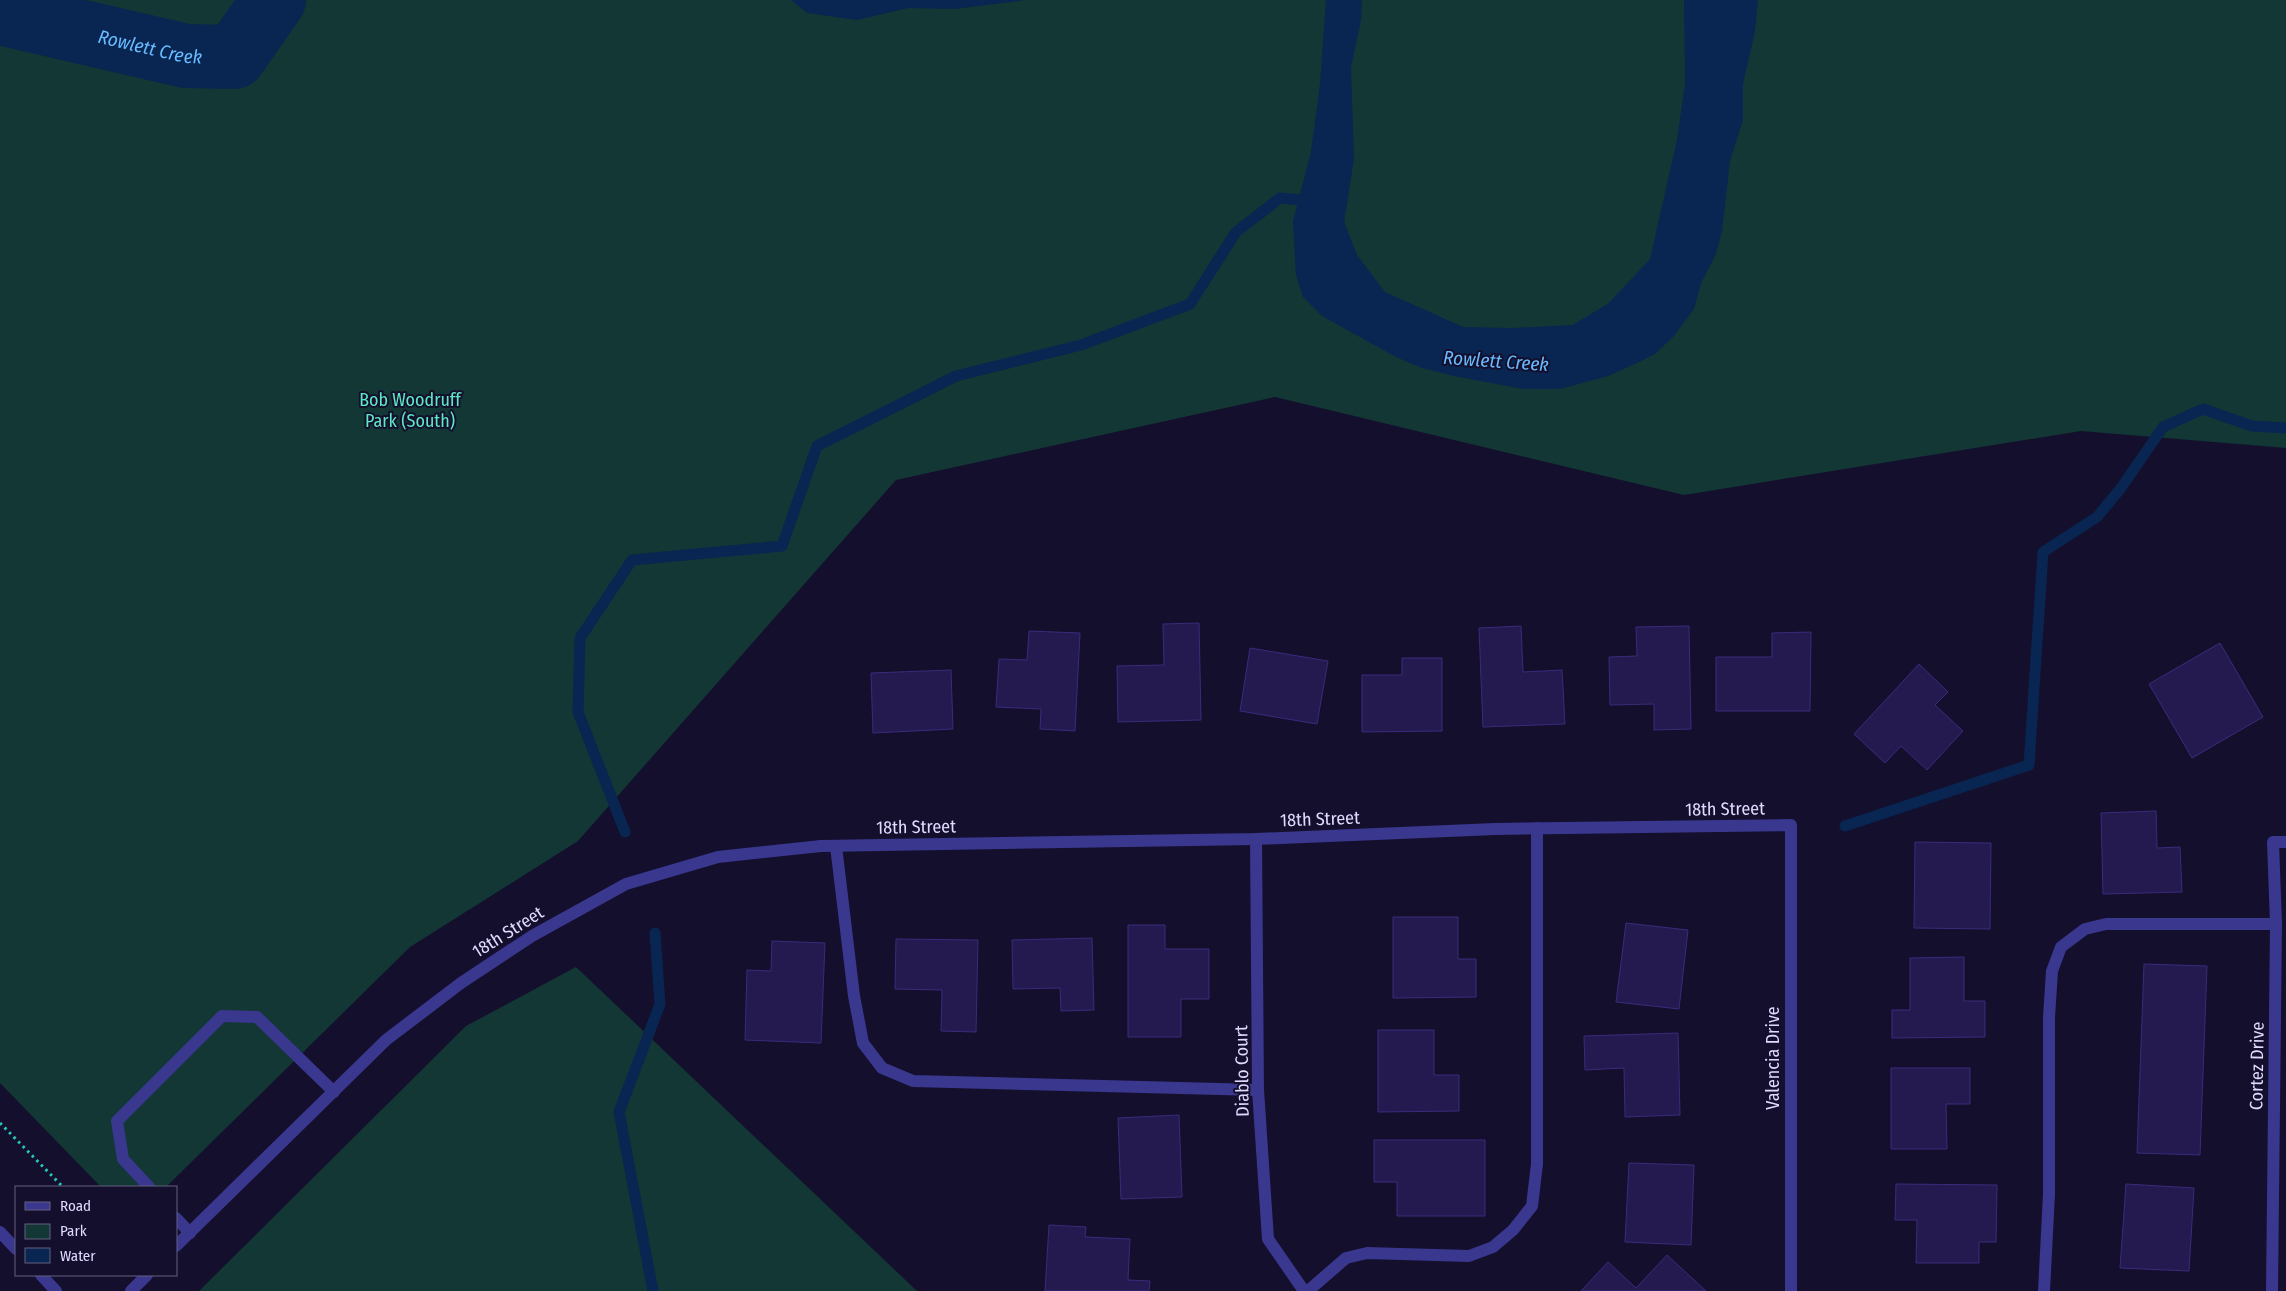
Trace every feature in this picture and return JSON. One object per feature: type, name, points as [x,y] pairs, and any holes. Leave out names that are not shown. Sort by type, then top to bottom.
[{"type":"street","name":"18th Street","points":[[178,1244],[386,1040],[461,982],[532,936],[626,884],[718,857],[836,846],[1256,839],[1537,828],[1791,825]]},
{"type":"street","name":"Valencia Drive","points":[[1791,825],[1791,1291]]},
{"type":"street","points":[[1308,1291],[1346,1258],[1367,1252],[1469,1256],[1493,1247],[1513,1230],[1532,1206],[1537,1164],[1537,828]]},
{"type":"street","name":"Diablo Court","points":[[1256,839],[1258,1090],[1268,1239],[1304,1291]]},
{"type":"street","name":"Cortez Drive","points":[[2272,1291],[2280,1079],[2276,924],[2280,842]]},
{"type":"street","points":[[836,846],[854,996],[863,1044],[882,1068],[913,1081],[1258,1090]]},
{"type":"street","points":[[2044,1291],[2049,1194],[2049,1017],[2052,971],[2061,947],[2085,929],[2106,924],[2276,924]]},
{"type":"street","points":[[148,1186],[123,1159],[117,1121],[222,1016],[257,1017],[334,1092]]},
{"type":"street","points":[[178,1220],[190,1233]]},
{"type":"street","points":[[0,1232],[15,1248]]},
{"type":"street","points":[[42,1276],[56,1291]]},
{"type":"street","points":[[130,1291],[146,1276]]},
{"type":"path","points":[[0,1123],[62,1186]]},
{"type":"green space","name":"Bob Woodruff Park (South)","points":[[0,0],[2286,0],[2286,448],[2081,431],[1684,495],[1275,397],[896,480],[578,841],[410,947],[167,1186],[100,1186],[0,1083]]},
{"type":"green space","points":[[576,967],[917,1291],[199,1291],[466,1026]]},
{"type":"water","points":[[791,0],[1025,0],[955,9],[908,8],[857,20],[807,13]]},
{"type":"water","points":[[1326,0],[1362,0],[1361,20],[1351,67],[1354,159],[1344,222],[1357,255],[1385,292],[1463,327],[1512,328],[1573,325],[1609,303],[1650,259],[1677,140],[1685,83],[1684,0],[1758,0],[1755,31],[1743,84],[1743,120],[1730,161],[1722,231],[1716,254],[1701,283],[1694,309],[1673,337],[1655,354],[1608,376],[1560,389],[1523,389],[1422,368],[1396,357],[1322,316],[1303,297],[1296,275],[1293,221],[1311,152],[1320,84]]},
{"type":"building","points":[[1199,623],[1201,720],[1118,722],[1117,666],[1164,665],[1163,624]]},
{"type":"building","points":[[1521,626],[1523,672],[1562,670],[1565,724],[1483,727],[1479,628]]},
{"type":"building","points":[[1689,626],[1691,729],[1654,730],[1654,704],[1610,705],[1609,657],[1637,656],[1636,627]]},
{"type":"building","points":[[1029,631],[1080,633],[1075,731],[1040,729],[1041,709],[996,707],[999,659],[1027,660]]},
{"type":"building","points":[[1811,632],[1810,711],[1716,711],[1716,657],[1772,657],[1772,633]]},
{"type":"building","points":[[2220,643],[2263,717],[2192,758],[2149,684]]},
{"type":"building","points":[[1250,648],[1328,661],[1317,724],[1240,711]]},
{"type":"building","points":[[1402,658],[1442,658],[1442,731],[1362,732],[1362,675],[1402,675]]},
{"type":"building","points":[[1919,664],[1948,692],[1935,705],[1963,731],[1927,770],[1901,746],[1885,763],[1854,734]]},
{"type":"building","points":[[951,670],[953,729],[873,733],[871,673]]},
{"type":"building","points":[[2156,811],[2157,848],[2180,847],[2182,892],[2103,894],[2101,813]]},
{"type":"building","points":[[1915,842],[1991,843],[1990,929],[1914,928]]},
{"type":"building","points":[[1393,917],[1458,917],[1458,959],[1476,959],[1476,997],[1393,998]]},
{"type":"building","points":[[1626,923],[1688,930],[1679,1009],[1616,1002]]},
{"type":"building","points":[[1128,925],[1165,925],[1165,949],[1209,949],[1209,999],[1181,999],[1181,1037],[1128,1037]]},
{"type":"building","points":[[1092,938],[1094,1010],[1061,1011],[1060,988],[1013,989],[1012,940]]},
{"type":"building","points":[[896,939],[978,940],[976,1032],[941,1031],[942,990],[895,989]]},
{"type":"building","points":[[772,941],[825,943],[821,1043],[745,1040],[747,970],[771,971]]},
{"type":"building","points":[[1964,957],[1964,1001],[1985,1001],[1985,1037],[1892,1038],[1892,1010],[1910,1010],[1910,958]]},
{"type":"building","points":[[2144,964],[2207,966],[2200,1155],[2137,1153]]},
{"type":"building","points":[[1378,1030],[1434,1030],[1434,1075],[1459,1075],[1459,1111],[1378,1112]]},
{"type":"building","points":[[1678,1033],[1680,1115],[1625,1117],[1624,1068],[1585,1070],[1584,1036]]},
{"type":"building","points":[[1891,1068],[1970,1068],[1970,1104],[1946,1104],[1947,1149],[1891,1149]]},
{"type":"building","points":[[1179,1115],[1182,1197],[1121,1199],[1118,1118]]},
{"type":"building","points":[[1374,1140],[1485,1140],[1485,1216],[1397,1216],[1397,1182],[1374,1182]]},
{"type":"building","points":[[1629,1163],[1694,1165],[1691,1245],[1625,1242]]},
{"type":"building","points":[[1896,1184],[1997,1185],[1996,1242],[1979,1242],[1979,1263],[1916,1263],[1917,1220],[1895,1220]]},
{"type":"building","points":[[2126,1184],[2194,1188],[2189,1271],[2120,1268]]},
{"type":"building","points":[[1049,1225],[1086,1227],[1085,1237],[1130,1239],[1128,1280],[1150,1281],[1149,1291],[1045,1291]]},
{"type":"building","points":[[1667,1255],[1706,1291],[1581,1291],[1608,1262],[1636,1288]]},
{"type":"waterway","name":"Rowlett Creek","points":[[0,13],[186,56],[234,57],[274,0]]},
{"type":"waterway","points":[[625,832],[578,712],[580,638],[632,560],[782,546],[817,446],[956,376],[1081,345],[1190,304],[1236,232],[1280,198],[1312,201]]},
{"type":"waterway","points":[[1845,826],[2029,765],[2043,552],[2097,517],[2121,488],[2163,427],[2203,409],[2252,426],[2286,428]]},
{"type":"waterway","points":[[653,1291],[619,1112],[660,1004],[655,933]]}]
